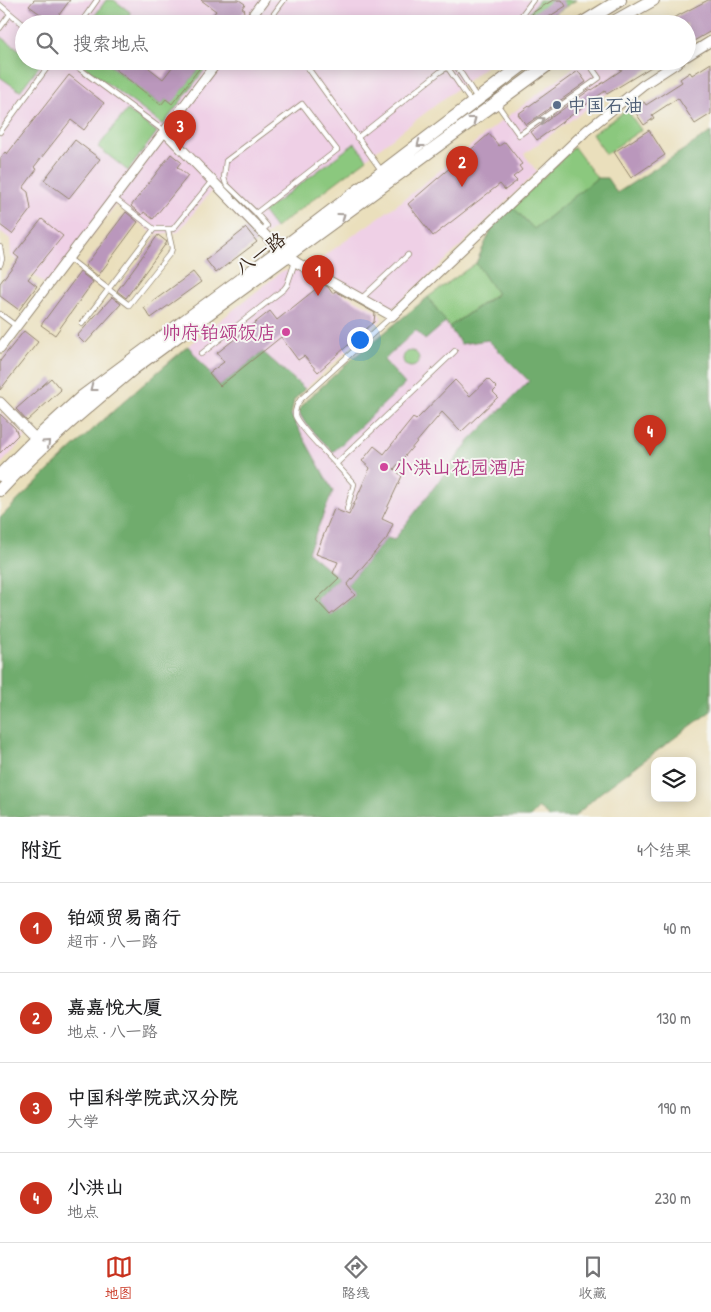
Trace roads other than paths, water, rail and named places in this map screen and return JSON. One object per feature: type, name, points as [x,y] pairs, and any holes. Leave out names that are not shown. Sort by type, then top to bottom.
[{"type":"main road","points":[[591,15],[604,4],[620,0]]},
{"type":"main road","points":[[626,15],[653,0]]},
{"type":"main road","name":"八一路","points":[[0,475],[36,439],[97,385],[288,256],[382,173],[516,70]]},
{"type":"main road","name":"八一路","points":[[0,490],[42,446],[134,368],[541,70]]},
{"type":"street","points":[[253,15],[264,0]]},
{"type":"street","points":[[696,50],[711,41]]},
{"type":"street","points":[[0,348],[211,70]]},
{"type":"street","points":[[164,131],[261,231],[288,256],[392,316],[587,130],[643,85],[666,70]]},
{"type":"street","points":[[0,402],[36,439]]},
{"type":"lane","points":[[86,15],[97,0]]},
{"type":"lane","points":[[272,15],[284,0]]},
{"type":"lane","points":[[522,15],[533,0]]},
{"type":"lane","points":[[0,5],[15,18]]},
{"type":"lane","points":[[0,28],[10,14]]},
{"type":"lane","points":[[0,132],[45,70]]},
{"type":"lane","points":[[82,70],[164,131]]},
{"type":"lane","points":[[309,70],[382,173]]},
{"type":"lane","points":[[357,138],[443,70]]},
{"type":"lane","points":[[450,70],[475,101]]},
{"type":"lane","points":[[458,70],[475,101]]},
{"type":"lane","points":[[496,103],[519,135],[599,78],[593,70]]},
{"type":"lane","points":[[256,213],[337,150],[302,104],[226,161],[224,178],[226,184],[267,226],[261,231]]},
{"type":"lane","points":[[114,198],[154,229],[168,230],[176,228],[212,181]]},
{"type":"lane","points":[[82,324],[154,229]]},
{"type":"lane","points":[[68,258],[129,305],[171,252],[172,248],[168,230]]},
{"type":"lane","points":[[0,247],[2,259],[0,265]]},
{"type":"lane","points":[[362,298],[408,255]]},
{"type":"lane","points":[[201,354],[287,285],[288,256]]},
{"type":"lane","points":[[0,314],[16,326]]},
{"type":"lane","points":[[347,509],[354,484],[300,424],[295,415],[296,406],[300,400],[392,316]]},
{"type":"lane","points":[[336,464],[455,350]]},
{"type":"place","name":"中国石油","points":[[557,105]]},
{"type":"place","name":"中国科学院武汉分院","points":[[180,151]]},
{"type":"place","name":"嘉嘉悦大厦","points":[[462,187]]},
{"type":"place","name":"铂颂贸易商行","points":[[318,296]]},
{"type":"place","name":"帅府铂颂饭店","points":[[286,332]]},
{"type":"place","name":"小洪山","points":[[650,456]]},
{"type":"place","name":"小洪山花园酒店","points":[[384,467]]}]
